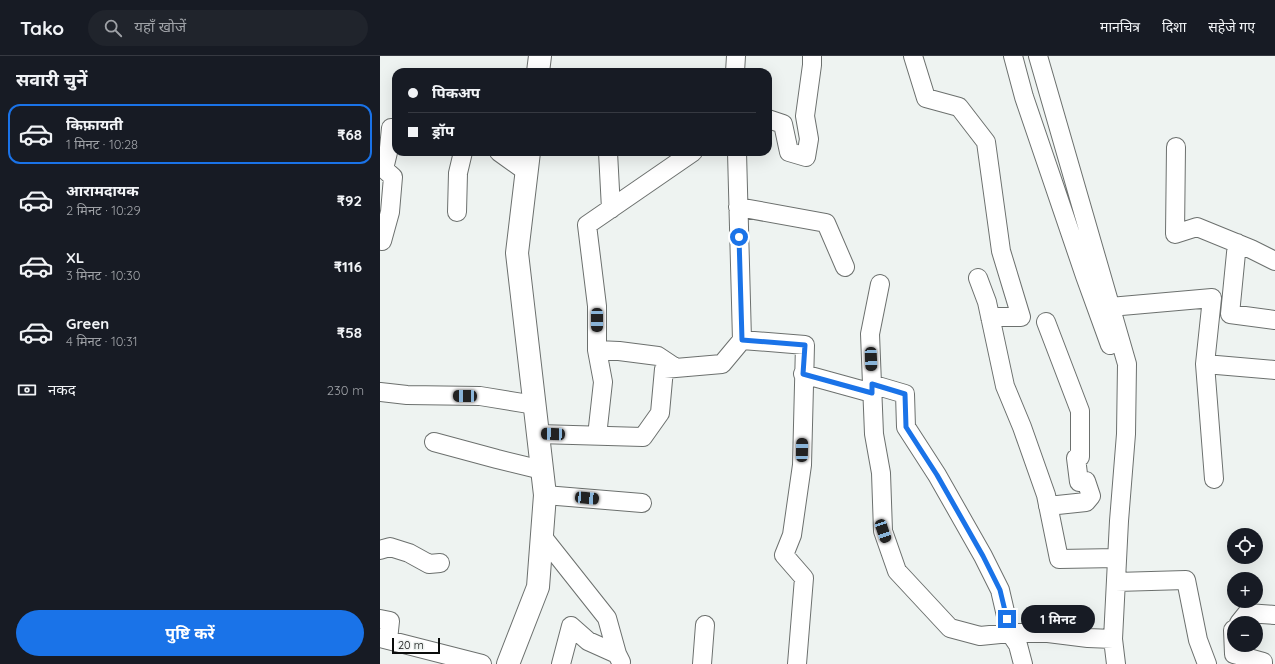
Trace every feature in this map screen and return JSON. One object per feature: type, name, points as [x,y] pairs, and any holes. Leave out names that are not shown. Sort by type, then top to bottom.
[{"type":"street","points":[[538,68],[540,56]]},
{"type":"street","points":[[735,68],[736,56]]},
{"type":"street","points":[[772,120],[783,124],[789,152],[806,157],[809,139],[805,116],[812,56]]},
{"type":"street","points":[[913,56],[926,98],[960,107],[986,142],[1001,251],[1021,317],[990,317]]},
{"type":"street","points":[[1012,56],[1024,97],[1082,268],[1126,390]]},
{"type":"street","points":[[1038,56],[1127,364],[1126,434],[1113,639],[1116,664]]},
{"type":"street","points":[[382,241],[390,212],[393,177],[384,169],[390,148],[389,127]]},
{"type":"street","points":[[1176,147],[1175,234],[1197,227],[1275,261]]},
{"type":"street","points":[[457,212],[458,173],[461,156]]},
{"type":"street","points":[[508,664],[538,587],[545,495],[517,253],[528,162],[511,156]]},
{"type":"street","points":[[608,156],[611,209]]},
{"type":"street","points":[[597,436],[602,382],[597,350],[597,306],[588,225],[687,156]]},
{"type":"street","points":[[538,434],[643,437],[660,412],[664,369],[722,364],[742,340],[737,156]]},
{"type":"street","points":[[738,207],[826,223],[845,267]]},
{"type":"street","points":[[1237,244],[1230,314],[1275,320]]},
{"type":"street","points":[[978,278],[987,302],[1005,386],[1022,427],[1046,495],[1059,559],[1117,558]]},
{"type":"street","points":[[880,284],[870,334],[874,434],[881,473],[883,531],[897,571],[950,628],[980,636],[1010,633],[1048,633],[1088,638],[1113,639]]},
{"type":"street","points":[[1110,307],[1212,298],[1205,364],[1214,479]]},
{"type":"street","points":[[1046,322],[1080,411],[1080,457],[1076,458],[1076,464],[1079,482],[1086,481],[1091,496],[1086,502],[1048,506]]},
{"type":"street","points":[[742,340],[805,345],[803,374],[802,465],[792,535],[784,555],[804,578],[797,664]]},
{"type":"street","points":[[597,350],[658,356],[676,368]]},
{"type":"street","points":[[1205,364],[1275,365]]},
{"type":"street","points":[[803,374],[905,394],[906,427],[937,475],[983,556],[1000,590],[1010,633],[1018,644],[1023,664]]},
{"type":"street","points":[[380,392],[407,395],[480,396],[535,405]]},
{"type":"street","points":[[434,442],[542,470]]},
{"type":"street","points":[[545,495],[642,503]]},
{"type":"street","points":[[542,536],[607,618],[620,659]]},
{"type":"street","points":[[380,550],[390,547],[409,553],[429,564],[440,563]]},
{"type":"street","points":[[1116,582],[1186,580],[1198,640],[1207,664]]},
{"type":"street","points":[[1245,616],[1247,613],[1275,615]]},
{"type":"street","points":[[380,619],[390,621],[384,639],[482,664]]},
{"type":"street","points":[[702,664],[705,625]]},
{"type":"street","points":[[561,664],[571,626],[588,641],[620,659]]},
{"type":"street","points":[[1234,652],[1234,654],[1263,662],[1263,664]]},
{"type":"route","points":[[739,237],[742,340],[805,345],[803,374],[872,393],[872,384],[905,394],[906,427],[937,475],[983,556],[1000,590],[1007,619]]}]
